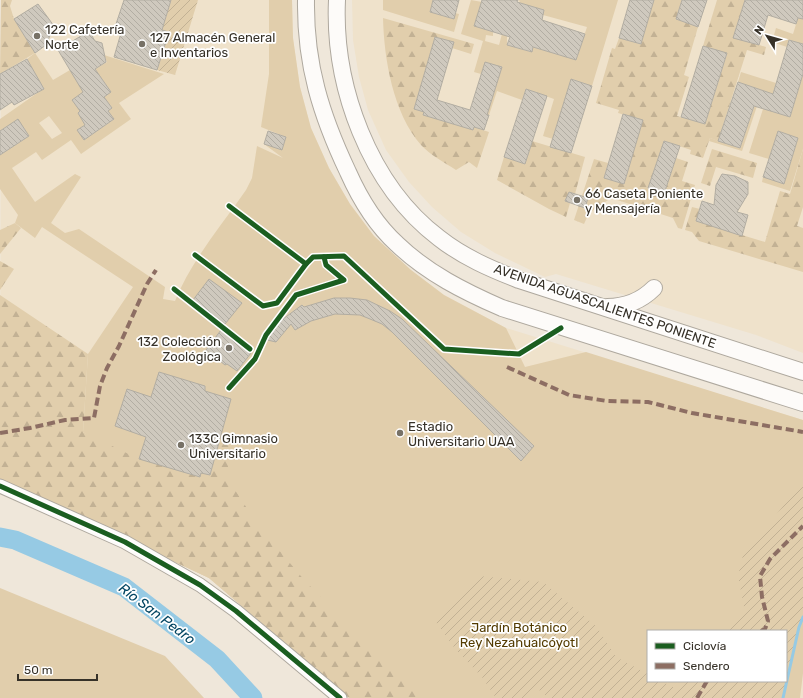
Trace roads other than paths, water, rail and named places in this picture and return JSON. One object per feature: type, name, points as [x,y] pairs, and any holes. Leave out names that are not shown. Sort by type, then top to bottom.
[{"type":"main road","points":[[306,0],[306,24],[310,58],[318,95],[330,133],[355,188],[364,203],[385,232],[409,255],[452,284],[502,308],[803,403]]},
{"type":"main road","name":"AVENIDA AGUASCALIENTES PONIENTE","points":[[336,0],[340,59],[353,111],[363,137],[387,183],[406,208],[439,238],[484,265],[519,280],[803,372]]},
{"type":"main road","points":[[604,307],[624,306],[641,299],[654,288]]},
{"type":"street","points":[[0,486],[125,542],[200,585],[236,611],[340,698]]},
{"type":"waterway","name":"Río San Pedro","points":[[0,537],[15,540],[124,587],[217,659],[253,698]]},
{"type":"waterway","points":[[787,680],[799,627],[803,617]]},
{"type":"waterway","points":[[783,698],[787,682]]},
{"type":"place","name":"122 Cafetería Norte","points":[[37,36]]},
{"type":"place","name":"127 Almacén General e Inventarios","points":[[142,44]]},
{"type":"place","name":"66 Caseta Poniente y Mensajería","points":[[577,200]]},
{"type":"place","name":"132 Colección Zoológica","points":[[229,348]]},
{"type":"place","name":"Estadio Universitario UAA","points":[[400,433]]},
{"type":"place","name":"133C Gimnasio Universitario","points":[[181,445]]},
{"type":"park label","name":"Jardín Botánico Rey Nezahualcóyotl","points":[[519,634]]}]
